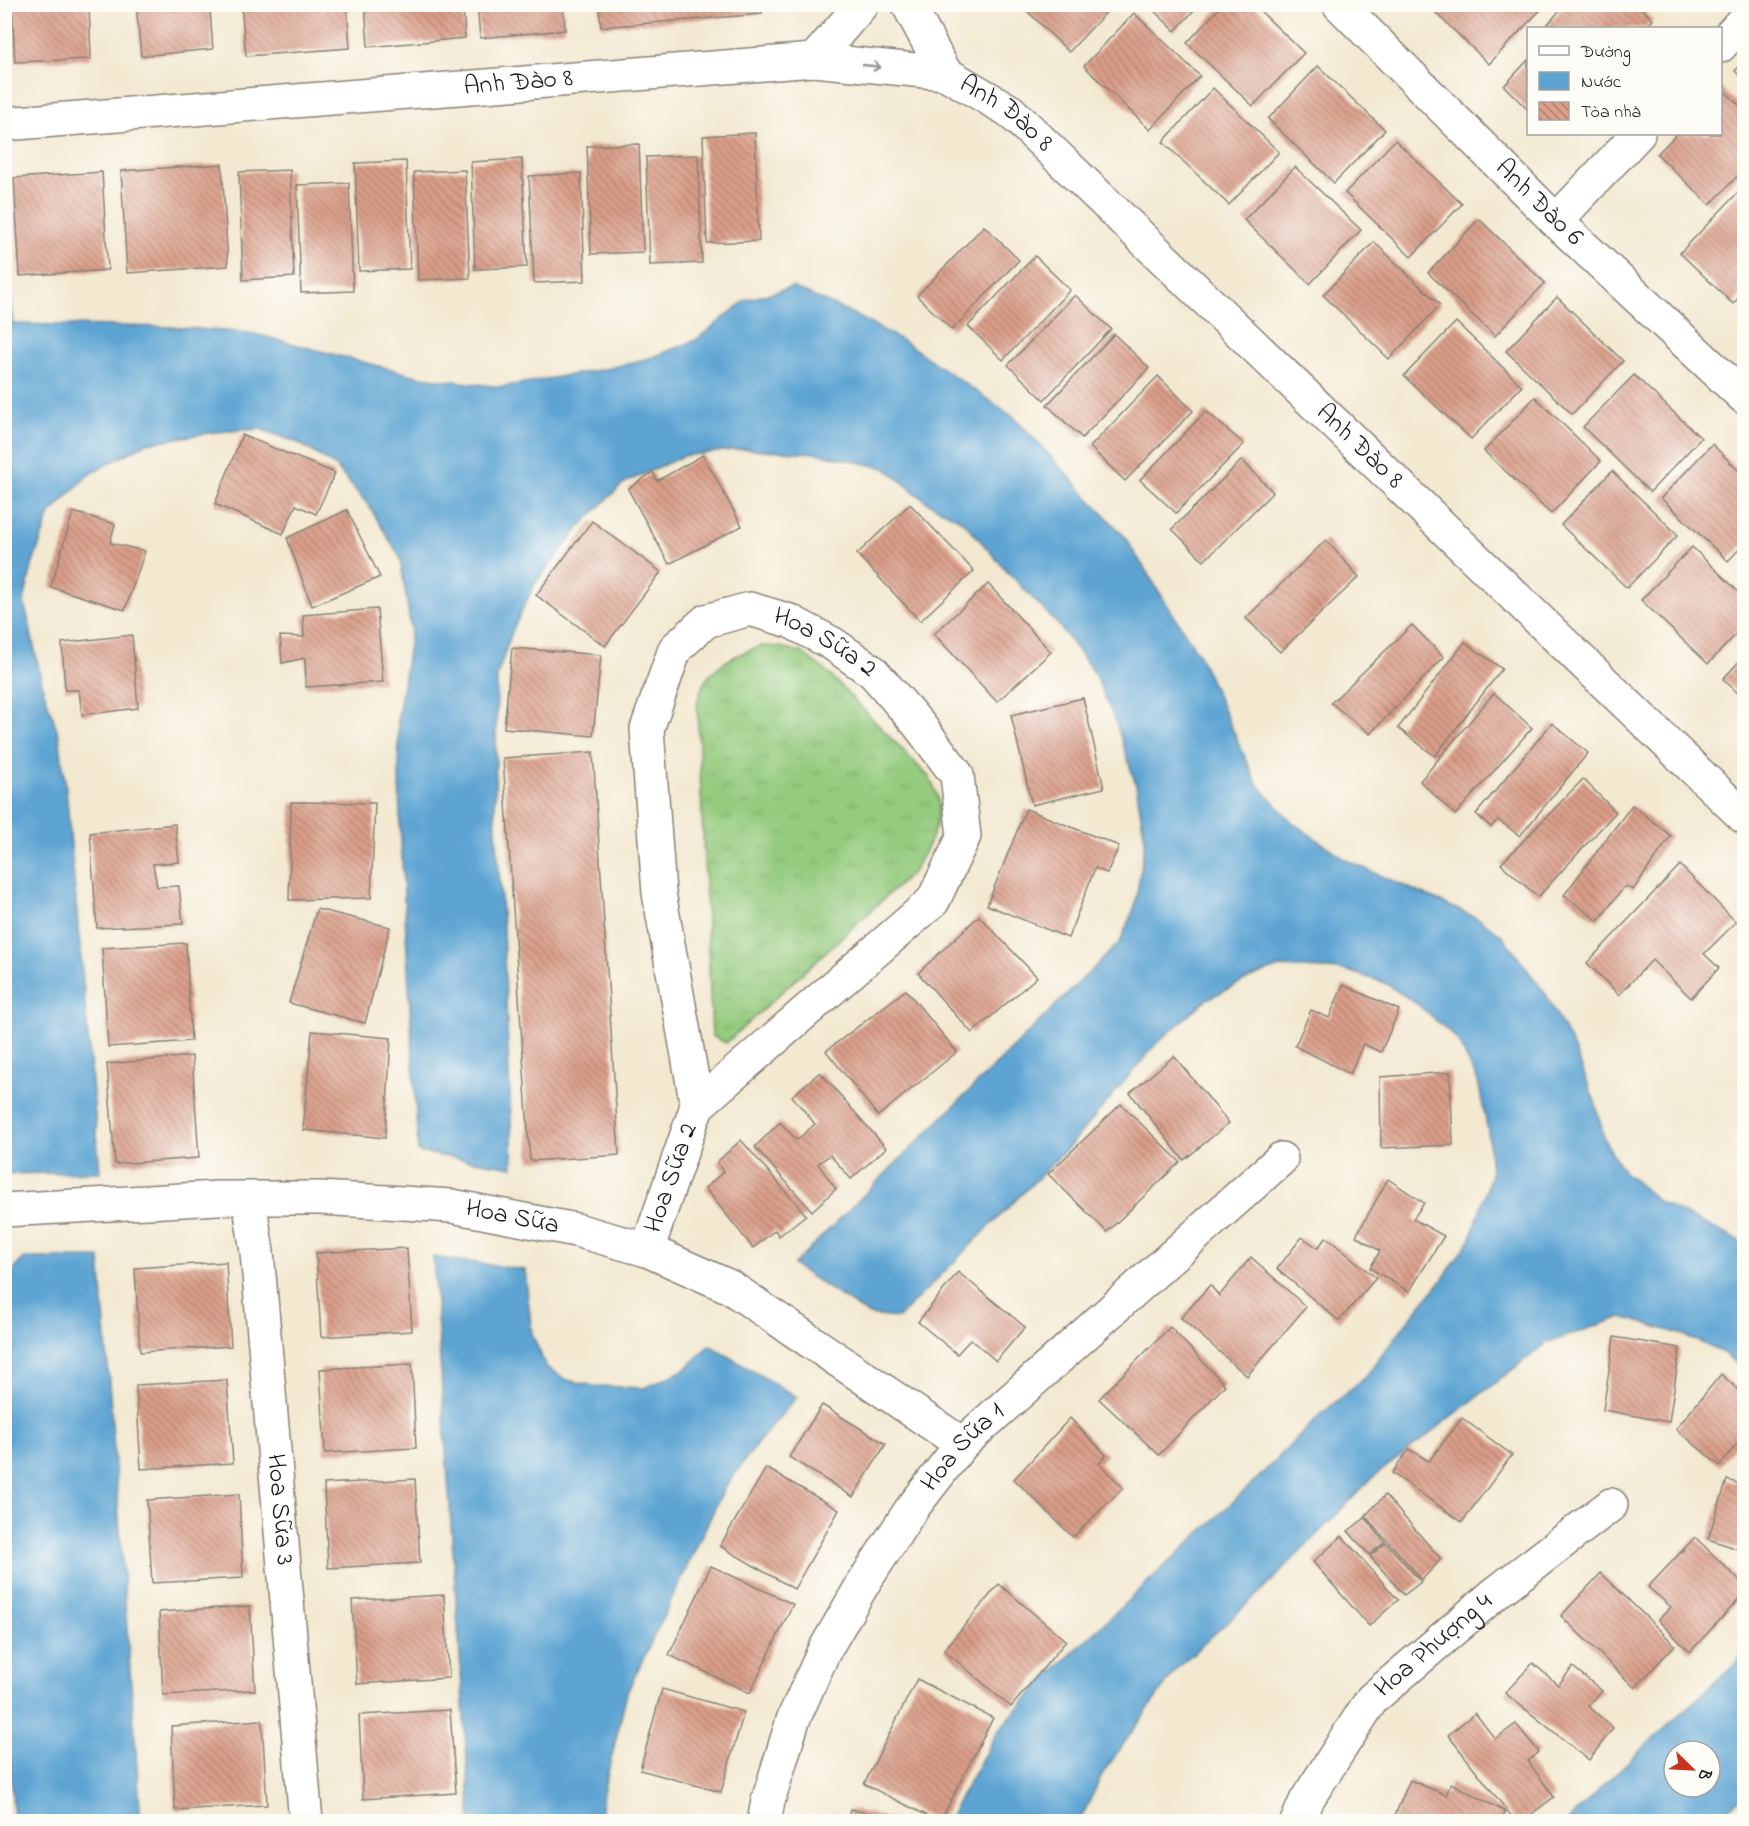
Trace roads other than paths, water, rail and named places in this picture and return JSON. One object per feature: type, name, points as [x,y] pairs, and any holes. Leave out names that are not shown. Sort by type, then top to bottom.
[{"type":"street","points":[[814,60],[862,4]]},
{"type":"street","points":[[908,4],[945,73]]},
{"type":"street","name":"Anh Đào 6","points":[[1354,10],[1556,221],[1744,397]]},
{"type":"street","points":[[1722,44],[1744,20]]},
{"type":"street","name":"Anh Đào 8","points":[[4,124],[814,60],[945,73],[1010,111],[1027,126],[1744,817]]},
{"type":"street","points":[[1556,221],[1637,135]]},
{"type":"street","name":"Hoa Sữa 2","points":[[647,1250],[697,1106],[659,893],[647,729],[675,650],[706,621],[750,609],[790,621],[833,644],[873,672],[919,725],[957,775],[964,836],[933,901],[697,1106]]},
{"type":"street","name":"Hoa Sữa 1","points":[[764,1821],[793,1720],[823,1653],[864,1582],[910,1511],[962,1444],[1281,1159]]},
{"type":"street","name":"Hoa Sữa","points":[[4,1210],[218,1198],[320,1198],[452,1206],[576,1230],[647,1250],[730,1287],[962,1444]]},
{"type":"street","name":"Hoa Sữa 3","points":[[249,1199],[257,1252],[306,1821]]},
{"type":"street","name":"Hoa Phượng 4","points":[[1297,1821],[1306,1801],[1372,1699],[1497,1592],[1611,1505]]},
{"type":"water","points":[[4,244],[14,324],[172,327],[251,333],[421,377],[501,387],[610,368],[653,357],[696,340],[746,300],[792,287],[851,313],[903,341],[1015,418],[1124,536],[1199,655],[1257,784],[1293,823],[1348,861],[1479,919],[1501,934],[1547,996],[1576,1053],[1595,1102],[1605,1141],[1623,1171],[1661,1203],[1744,1243],[1744,1369],[1723,1353],[1684,1335],[1622,1317],[1547,1343],[1371,1479],[1269,1584],[1177,1668],[1103,1773],[1080,1821],[950,1821],[952,1812],[999,1729],[1051,1673],[1255,1481],[1318,1417],[1367,1375],[1442,1280],[1471,1238],[1491,1175],[1488,1131],[1478,1081],[1456,1038],[1417,1004],[1385,983],[1345,970],[1279,967],[1207,999],[1157,1043],[1068,1148],[898,1318],[869,1315],[793,1265],[1120,942],[1135,906],[1145,840],[1136,785],[1117,726],[1095,674],[1060,627],[964,522],[927,502],[885,468],[817,453],[741,449],[683,456],[624,483],[584,522],[536,582],[513,629],[497,676],[495,814],[503,928],[513,1167],[418,1152],[400,824],[398,718],[411,630],[400,557],[369,506],[335,466],[299,443],[260,429],[215,432],[147,443],[88,475],[50,514],[32,566],[24,601],[44,692],[59,735],[66,789],[100,1172],[5,1174]]},
{"type":"water","points":[[433,1257],[525,1270],[532,1334],[546,1367],[567,1380],[595,1386],[644,1388],[686,1369],[709,1345],[797,1397],[760,1440],[724,1489],[627,1693],[603,1793],[600,1821],[471,1821]]},
{"type":"water","points":[[23,1258],[100,1258],[141,1821],[14,1821],[4,1674],[4,1284]]},
{"type":"water","points":[[1744,1653],[1744,1795],[1715,1821],[1568,1821],[1606,1782],[1733,1666]]}]
